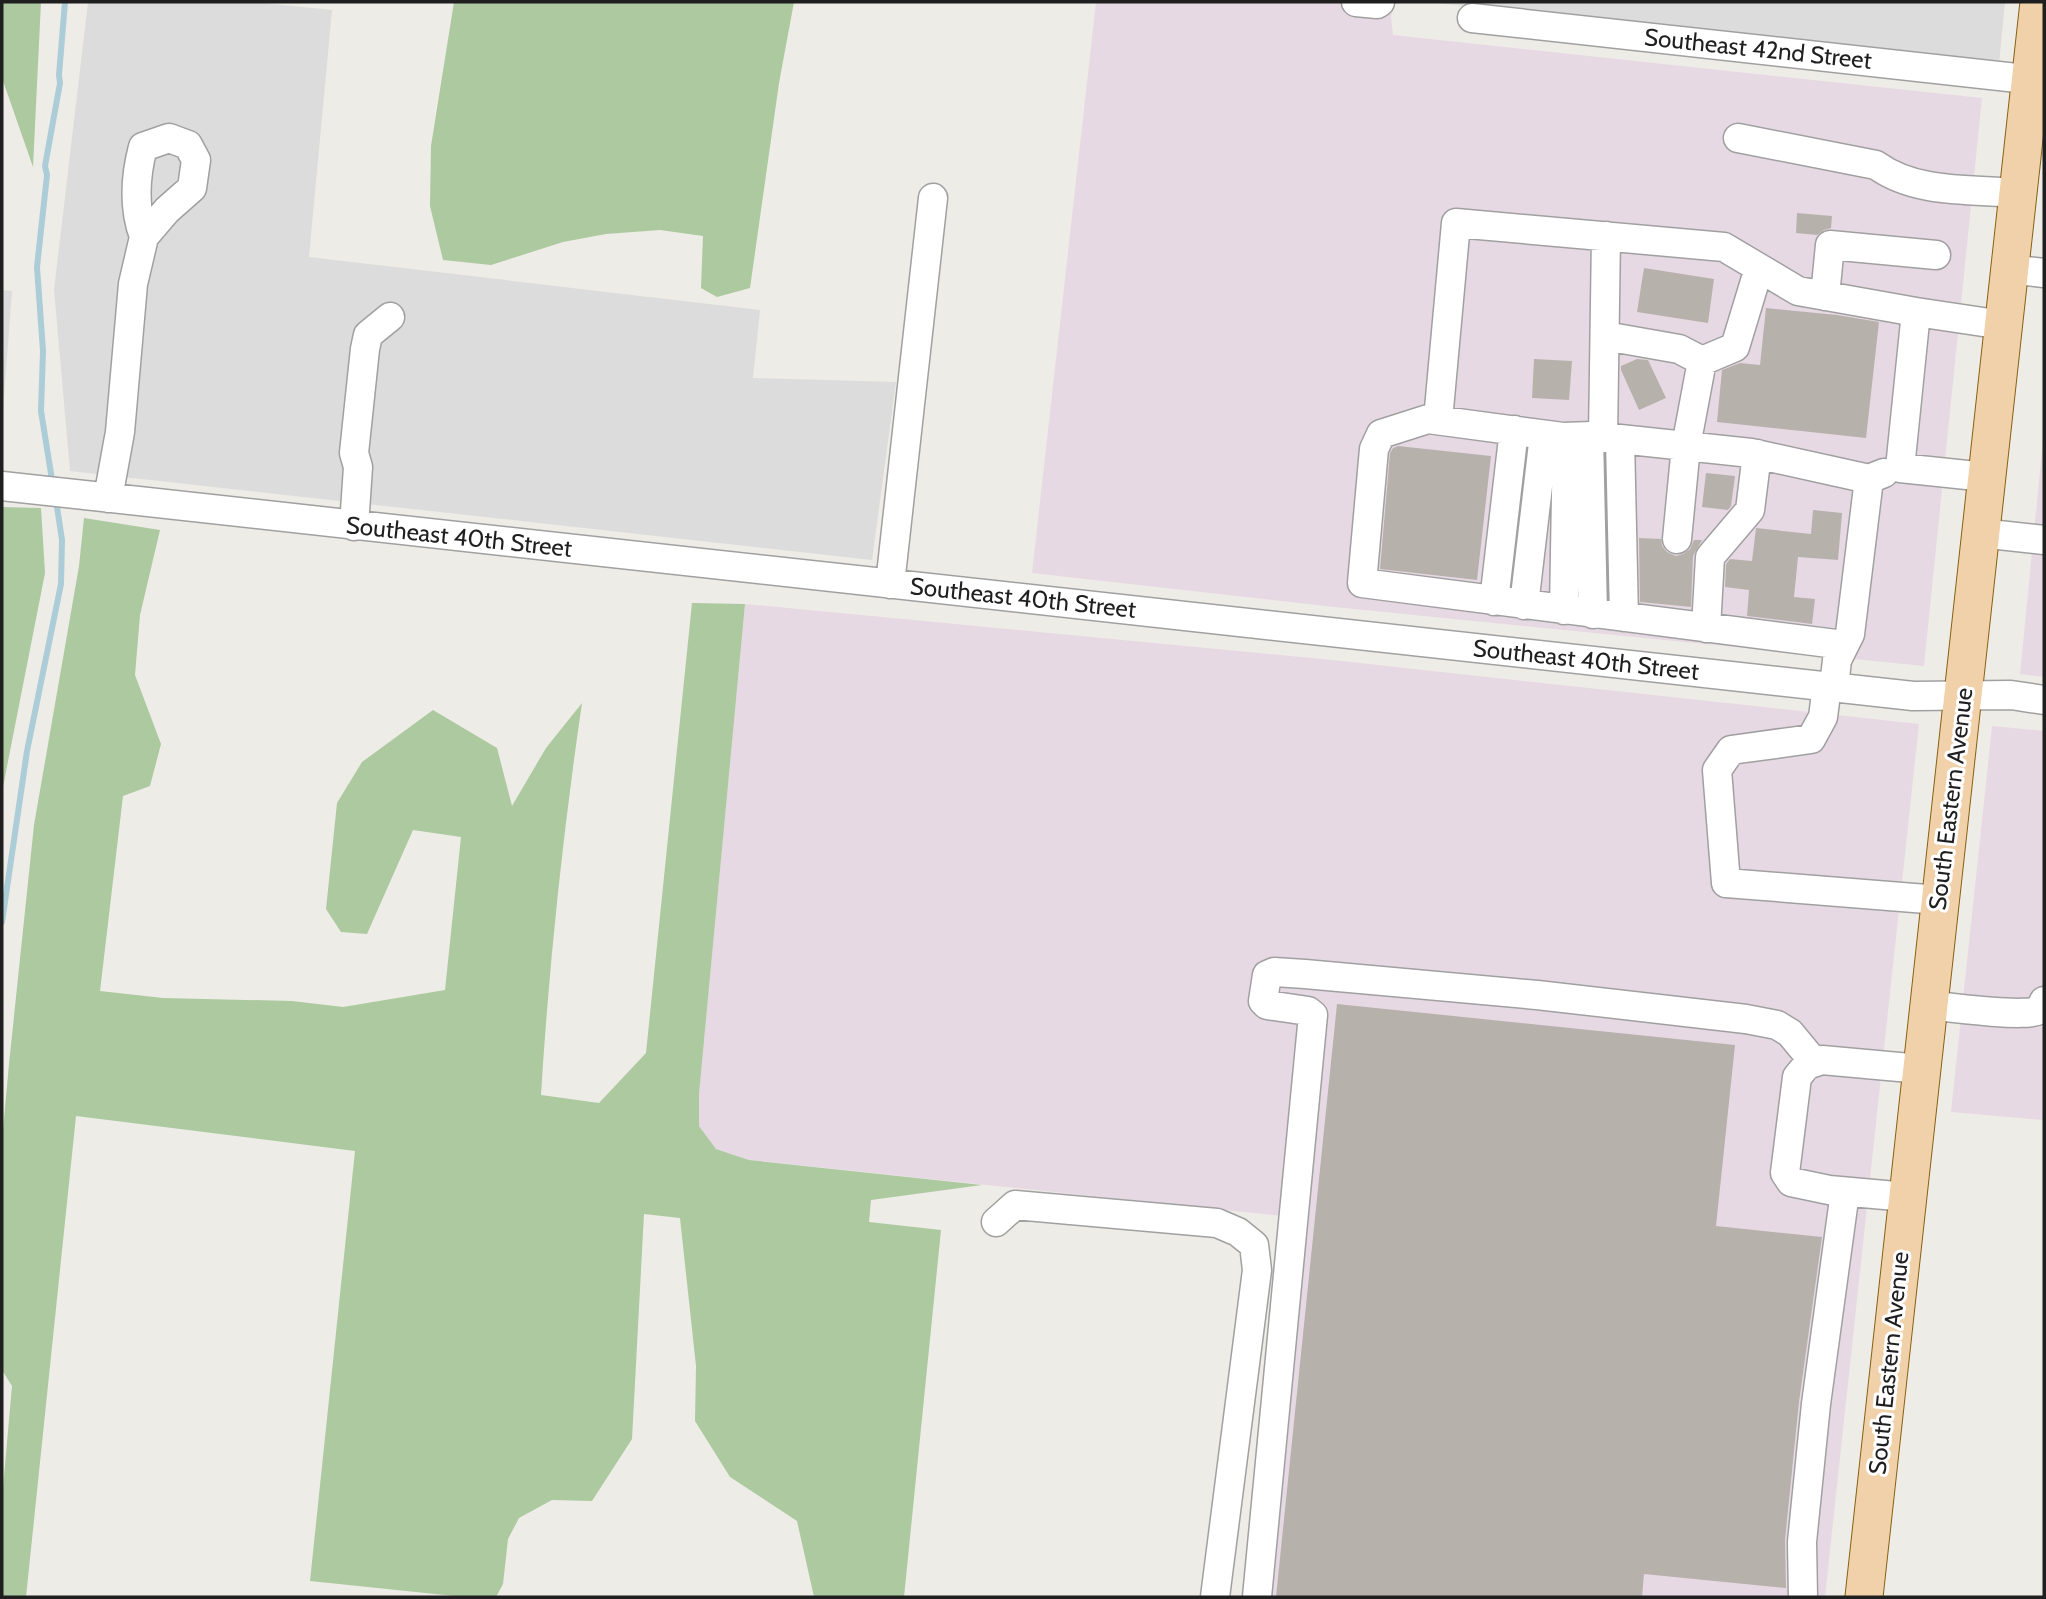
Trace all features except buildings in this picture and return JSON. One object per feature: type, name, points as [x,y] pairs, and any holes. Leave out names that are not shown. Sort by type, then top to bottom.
[{"type":"main road","name":"South Eastern Avenue","points":[[1864,1597],[2003,325],[2027,271],[2017,192],[2037,80],[2039,2]]},
{"type":"street","points":[[1356,2],[1380,2]]},
{"type":"street","name":"Southeast 42nd Street","points":[[1472,18],[2037,80]]},
{"type":"street","points":[[1738,138],[1877,165],[1909,183],[2017,192]]},
{"type":"street","points":[[890,584],[933,198]]},
{"type":"street","points":[[1438,420],[1456,223],[1724,247],[1798,291],[2003,325]]},
{"type":"street","points":[[1564,610],[1584,437],[1605,336],[1606,236]]},
{"type":"street","points":[[108,498],[120,432],[133,284],[144,237]]},
{"type":"street","points":[[1825,296],[1830,245],[1936,255]]},
{"type":"street","points":[[1702,361],[1735,346],[1759,268]]},
{"type":"street","points":[[1900,468],[1916,312]]},
{"type":"street","points":[[354,526],[358,467],[354,453],[365,349],[368,335],[390,317]]},
{"type":"street","points":[[1605,336],[1679,349],[1702,361]]},
{"type":"street","points":[[1677,539],[1686,446],[1702,361]]},
{"type":"street","points":[[1844,645],[1362,583],[1374,449],[1381,434],[1428,419],[1757,454],[1869,479],[1900,468],[1986,477]]},
{"type":"street","points":[[1494,601],[1514,430]]},
{"type":"street","points":[[1524,605],[1584,437]]},
{"type":"street","points":[[1584,437],[1593,614]]},
{"type":"street","points":[[1584,437],[1624,617]]},
{"type":"street","points":[[1706,628],[1710,557],[1750,510],[1757,454]]},
{"type":"street","points":[[1869,479],[1850,634],[1837,660],[1823,717],[1811,739],[1731,750],[1717,770],[1726,883],[1939,900]]},
{"type":"street","name":"Southeast 40th Street","points":[[2,486],[1913,695],[2011,695],[2044,700]]},
{"type":"street","points":[[1980,533],[2044,540]]},
{"type":"street","points":[[1257,1597],[1313,1015],[1308,1011],[1267,1005],[1263,1001],[1267,975],[1274,972],[1537,995],[1746,1018],[1777,1025],[1790,1033],[1814,1062]]},
{"type":"street","points":[[1928,1005],[2033,1012],[2039,1010],[2044,1001]]},
{"type":"street","points":[[1907,1196],[1845,1192],[1791,1182],[1785,1173],[1797,1077],[1807,1066],[1822,1060],[1921,1069]]},
{"type":"street","points":[[1803,1597],[1802,1542],[1816,1404],[1845,1192]]},
{"type":"street","points":[[996,1222],[1015,1205],[1203,1221],[1217,1223],[1238,1232],[1254,1245],[1257,1270],[1215,1597]]},
{"type":"shaded area","points":[[88,2],[254,2],[332,10],[309,257],[760,310],[753,378],[896,382],[872,560],[70,471],[54,290]]},
{"type":"shaded area","points":[[1096,2],[1392,2],[1393,35],[1982,98],[1924,666],[1334,607],[1032,573]]},
{"type":"shaded area","points":[[1429,2],[2005,2],[1999,64]]},
{"type":"shaded area","points":[[2,290],[12,291],[2,423]]},
{"type":"shaded area","points":[[2044,430],[2044,677],[2020,674]]},
{"type":"shaded area","points":[[745,604],[1323,659],[1919,724],[1825,1597],[1242,1597],[1281,1216],[749,1160],[716,1149],[699,1126],[699,1094]]},
{"type":"shaded area","points":[[1992,726],[2044,731],[2044,1120],[1951,1112]]},
{"type":"green space","points":[[2,2],[41,2],[33,167],[2,78]]},
{"type":"green space","points":[[454,2],[794,2],[779,83],[750,288],[717,297],[701,288],[703,236],[660,230],[606,234],[563,242],[491,265],[443,260],[430,206],[431,146]]},
{"type":"green space","points":[[2,507],[41,508],[45,573],[2,792]]},
{"type":"green space","points":[[84,518],[160,530],[140,615],[135,675],[161,744],[150,786],[123,796],[100,991],[163,998],[292,1001],[343,1007],[445,990],[461,837],[413,830],[367,934],[341,932],[326,909],[337,803],[362,762],[433,710],[497,748],[512,806],[546,748],[582,703],[557,899],[541,1095],[599,1103],[646,1053],[692,603],[745,604],[699,1094],[699,1126],[716,1149],[749,1160],[982,1185],[871,1200],[869,1222],[941,1230],[904,1597],[814,1597],[797,1521],[730,1477],[695,1421],[696,1366],[680,1218],[644,1214],[632,1439],[592,1501],[552,1500],[519,1518],[508,1539],[503,1584],[496,1597],[464,1597],[310,1581],[355,1151],[76,1116],[26,1597],[2,1597],[2,1499],[12,1386],[2,1370],[2,1141],[34,825],[79,566]]},
{"type":"waterway","points":[[53,486],[41,411],[43,351],[37,267],[47,175],[45,166],[60,83],[65,2]]},
{"type":"waterway","points":[[2,922],[27,751],[61,584],[62,540],[56,500]]}]
